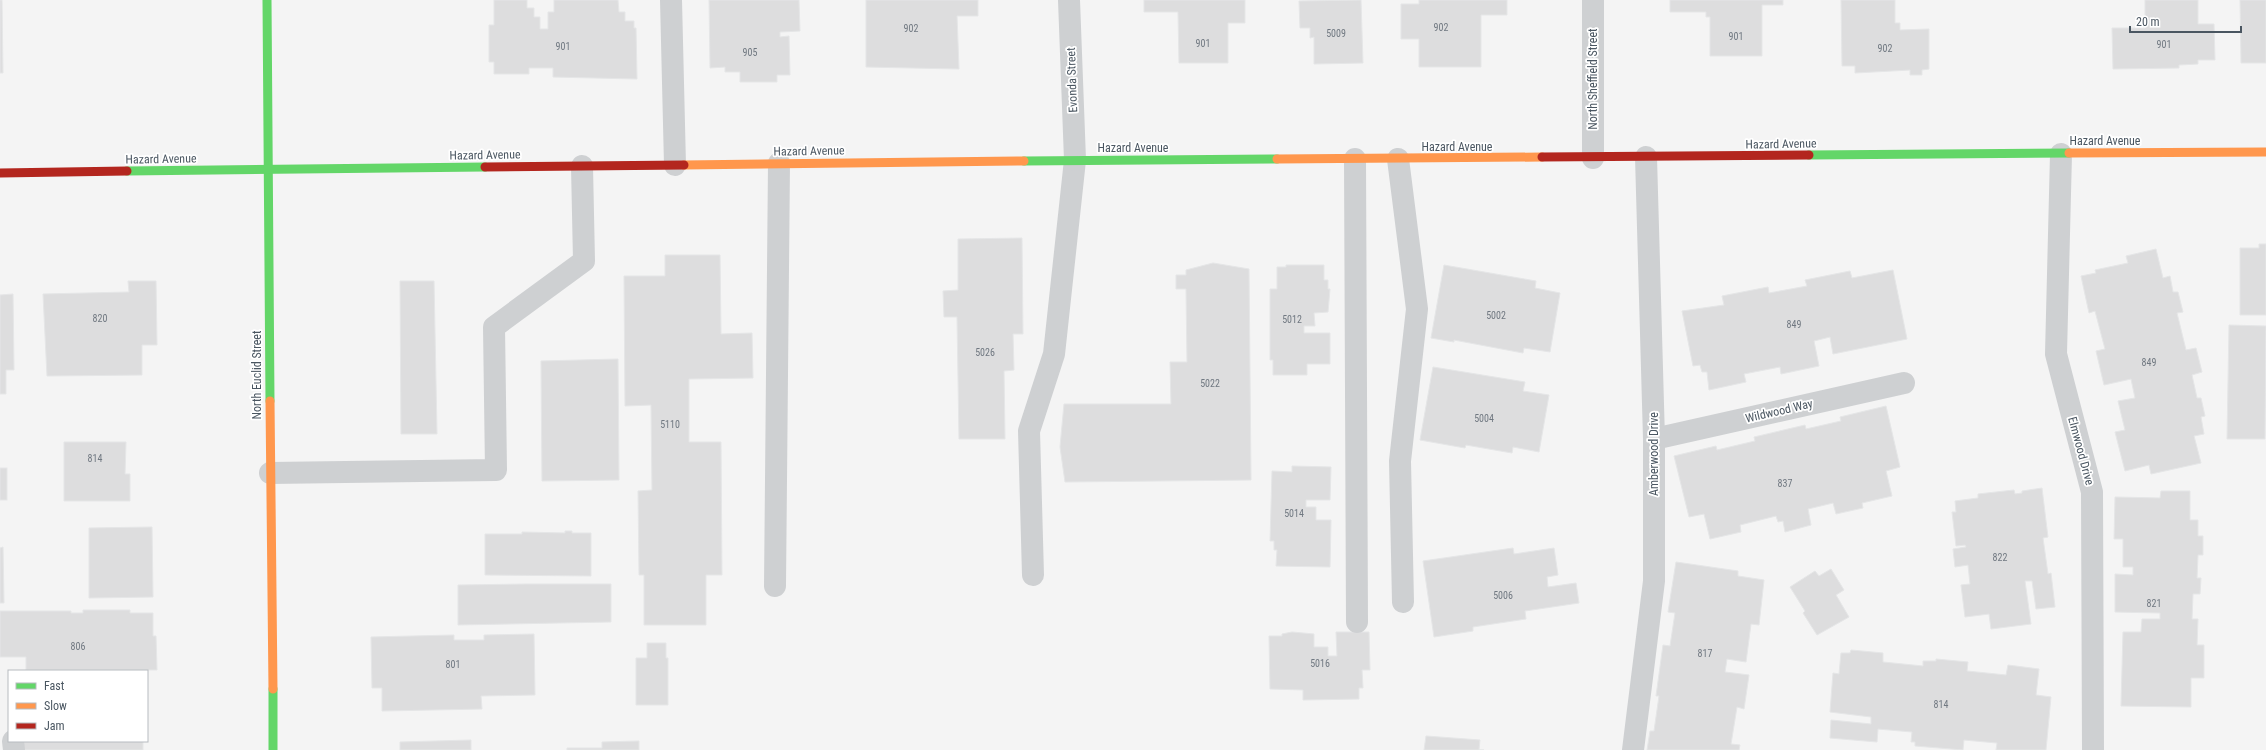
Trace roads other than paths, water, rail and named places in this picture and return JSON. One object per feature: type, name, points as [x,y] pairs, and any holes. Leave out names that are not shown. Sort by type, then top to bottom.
[{"type":"street","name":"North Euclid Street","points":[[266,0],[273,750]]},
{"type":"street","points":[[672,0],[675,165]]},
{"type":"street","name":"Evonda Street","points":[[1033,575],[1029,431],[1054,354],[1075,160],[1069,0]]},
{"type":"street","name":"North Sheffield Street","points":[[1592,0],[1593,158]]},
{"type":"street","name":"Hazard Avenue","points":[[0,173],[1075,160],[1593,158],[2266,152]]},
{"type":"street","name":"Elmwood Drive","points":[[2061,154],[2056,354],[2092,492],[2093,750]]},
{"type":"street","name":"Amberwood Drive","points":[[1633,750],[1654,581],[1654,439],[1646,157]]},
{"type":"street","points":[[1355,159],[1357,622]]},
{"type":"street","points":[[1398,159],[1417,309],[1400,461],[1403,602]]},
{"type":"street","points":[[775,586],[780,163]]},
{"type":"street","points":[[270,473],[496,470],[494,327],[584,261],[582,166]]},
{"type":"street","name":"Wildwood Way","points":[[1654,439],[1904,383]]}]
